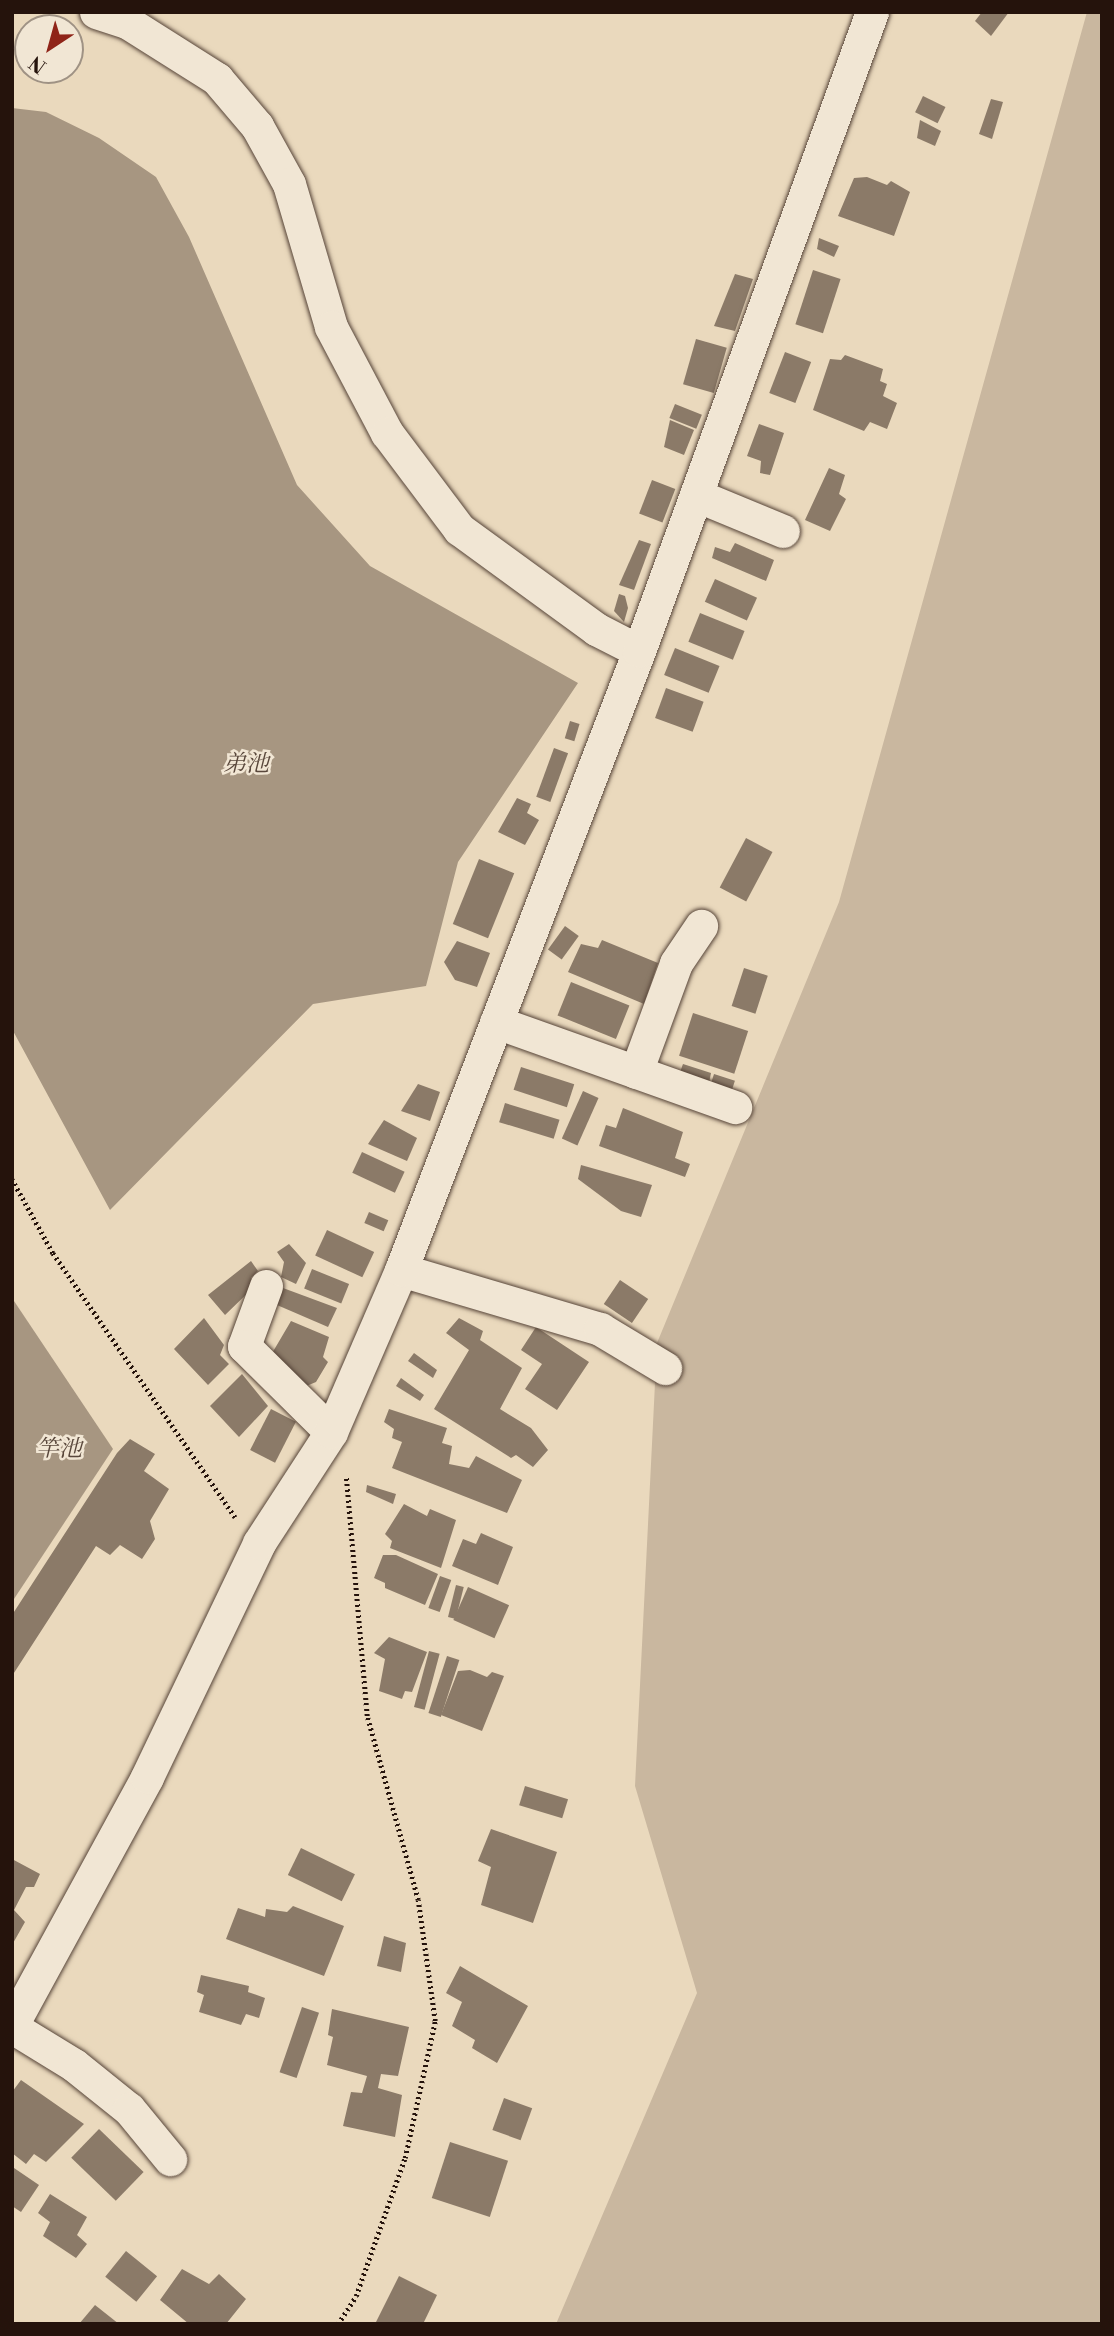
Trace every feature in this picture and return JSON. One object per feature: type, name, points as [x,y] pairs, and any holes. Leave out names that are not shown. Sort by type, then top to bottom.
[{"type":"street","points":[[96,12],[127,22],[217,79],[257,127],[289,184],[331,327],[387,433],[459,529],[596,629],[639,652]]},
{"type":"street","points":[[170,2159],[130,2109],[74,2065],[12,2026],[147,1777],[259,1543],[331,1432],[401,1270],[639,652],[872,12]]},
{"type":"street","points":[[696,495],[783,531]]},
{"type":"street","points":[[636,1072],[676,963],[701,926]]},
{"type":"street","points":[[496,1021],[735,1107]]},
{"type":"street","points":[[401,1270],[600,1329],[665,1367]]},
{"type":"street","points":[[267,1286],[244,1346],[331,1432]]},
{"type":"path","points":[[12,1179],[53,1253],[136,1376],[227,1509],[259,1543]]},
{"type":"path","points":[[331,1432],[349,1483],[367,1716],[418,1900],[435,2021],[405,2158],[356,2296],[338,2324]]},
{"type":"shaded area","points":[[1087,12],[1102,12],[1102,2324],[556,2324],[697,1993],[635,1786],[657,1343],[839,902]]},
{"type":"water","name":"弟池","points":[[12,108],[46,112],[99,138],[156,177],[189,237],[297,485],[370,566],[578,683],[458,862],[426,986],[313,1004],[110,1210],[12,1029]]},
{"type":"water","name":"竿池","points":[[12,1298],[113,1449],[12,1602]]},
{"type":"building","points":[[982,12],[1009,12],[991,36],[975,21]]},
{"type":"building","points":[[923,96],[945,107],[938,123],[915,112]]},
{"type":"building","points":[[991,99],[1003,102],[992,139],[979,134]]},
{"type":"building","points":[[920,120],[941,131],[935,146],[917,138]]},
{"type":"building","points":[[867,177],[887,185],[891,181],[910,192],[894,236],[838,216],[854,178]]},
{"type":"building","points":[[819,238],[839,246],[834,257],[817,249]]},
{"type":"building","points":[[813,270],[841,279],[823,333],[795,324]]},
{"type":"building","points":[[735,274],[753,279],[735,331],[714,326]]},
{"type":"building","points":[[696,339],[727,348],[714,393],[683,384]]},
{"type":"building","points":[[785,352],[811,362],[795,403],[769,393]]},
{"type":"building","points":[[845,355],[883,369],[880,381],[887,384],[883,396],[897,403],[887,429],[870,422],[864,431],[813,410],[830,359],[841,360]]},
{"type":"building","points":[[675,404],[702,415],[696,429],[669,418]]},
{"type":"building","points":[[670,420],[694,430],[684,455],[664,447]]},
{"type":"building","points":[[759,424],[784,433],[770,475],[760,473],[761,461],[747,456]]},
{"type":"building","points":[[829,468],[845,475],[839,494],[846,499],[830,531],[805,520]]},
{"type":"building","points":[[652,480],[675,489],[662,523],[639,514]]},
{"type":"building","points":[[639,540],[651,544],[634,590],[619,585]]},
{"type":"building","points":[[735,543],[774,560],[766,581],[712,558],[715,547],[730,552]]},
{"type":"building","points":[[715,579],[757,598],[747,621],[705,602]]},
{"type":"building","points":[[619,594],[625,596],[628,608],[624,622],[614,611]]},
{"type":"building","points":[[700,613],[745,631],[733,660],[688,642]]},
{"type":"building","points":[[675,648],[720,666],[709,693],[664,675]]},
{"type":"building","points":[[666,688],[704,702],[693,732],[655,718]]},
{"type":"building","points":[[570,721],[580,724],[574,741],[565,738]]},
{"type":"building","points":[[554,748],[568,753],[550,802],[536,797]]},
{"type":"building","points":[[517,798],[531,804],[527,813],[539,820],[525,845],[498,832]]},
{"type":"building","points":[[746,838],[772,852],[746,902],[720,887]]},
{"type":"building","points":[[479,859],[514,873],[488,938],[453,924]]},
{"type":"building","points":[[565,926],[579,936],[562,959],[548,949]]},
{"type":"building","points":[[602,940],[658,963],[644,1004],[568,972],[581,944],[598,948]]},
{"type":"building","points":[[457,941],[490,953],[477,987],[455,980],[444,962]]},
{"type":"building","points":[[744,968],[768,976],[755,1014],[732,1006]]},
{"type":"building","points":[[571,982],[629,1006],[616,1039],[558,1015]]},
{"type":"building","points":[[693,1013],[748,1031],[734,1074],[679,1056]]},
{"type":"building","points":[[683,1064],[711,1073],[709,1083],[679,1075]]},
{"type":"building","points":[[521,1067],[574,1084],[567,1107],[514,1090]]},
{"type":"building","points":[[714,1074],[735,1081],[732,1090],[711,1084]]},
{"type":"building","points":[[418,1084],[440,1092],[430,1121],[401,1111]]},
{"type":"building","points":[[583,1091],[599,1098],[577,1145],[562,1139]]},
{"type":"building","points":[[505,1103],[560,1120],[554,1139],[499,1122]]},
{"type":"building","points":[[623,1108],[683,1132],[675,1158],[690,1164],[685,1177],[599,1146],[606,1125],[616,1128]]},
{"type":"building","points":[[384,1120],[417,1138],[407,1161],[368,1144]]},
{"type":"building","points":[[362,1152],[405,1172],[395,1193],[352,1173]]},
{"type":"building","points":[[581,1165],[652,1185],[641,1217],[621,1211],[578,1179]]},
{"type":"building","points":[[369,1212],[388,1220],[384,1231],[364,1223]]},
{"type":"building","points":[[327,1230],[374,1252],[362,1277],[315,1255]]},
{"type":"building","points":[[289,1244],[306,1263],[296,1284],[281,1277],[284,1262],[277,1252]]},
{"type":"building","points":[[251,1261],[258,1271],[251,1278],[256,1285],[225,1315],[208,1295]]},
{"type":"building","points":[[312,1269],[349,1284],[341,1303],[304,1288]]},
{"type":"building","points":[[620,1280],[648,1299],[632,1323],[604,1304]]},
{"type":"building","points":[[283,1288],[337,1308],[328,1327],[277,1305]]},
{"type":"building","points":[[204,1318],[224,1345],[220,1355],[229,1364],[208,1385],[174,1349]]},
{"type":"building","points":[[459,1318],[483,1331],[480,1340],[522,1368],[500,1409],[531,1428],[548,1450],[533,1467],[516,1455],[511,1458],[434,1409],[469,1350],[446,1333]]},
{"type":"building","points":[[291,1321],[329,1337],[323,1357],[328,1362],[316,1382],[304,1387],[271,1355]]},
{"type":"building","points":[[536,1327],[589,1362],[557,1410],[525,1389],[542,1364],[521,1350]]},
{"type":"building","points":[[414,1353],[437,1370],[433,1378],[408,1361]]},
{"type":"building","points":[[242,1374],[268,1406],[239,1437],[210,1406]]},
{"type":"building","points":[[401,1378],[424,1395],[420,1401],[396,1386]]},
{"type":"building","points":[[271,1409],[296,1422],[275,1463],[250,1450]]},
{"type":"building","points":[[389,1409],[447,1428],[442,1443],[452,1446],[449,1464],[469,1468],[476,1456],[522,1480],[507,1513],[392,1468],[402,1442],[392,1438],[394,1429],[384,1422]]},
{"type":"building","points":[[130,1439],[155,1454],[144,1471],[169,1489],[150,1521],[155,1539],[142,1559],[120,1545],[110,1555],[96,1546],[12,1676],[12,1615],[117,1453]]},
{"type":"building","points":[[367,1485],[396,1494],[393,1504],[366,1492]]},
{"type":"building","points":[[404,1504],[427,1516],[430,1509],[456,1520],[441,1568],[390,1548],[392,1541],[385,1534]]},
{"type":"building","points":[[481,1533],[513,1547],[498,1585],[452,1566],[463,1539],[476,1544]]},
{"type":"building","points":[[383,1555],[396,1555],[438,1574],[425,1605],[385,1588],[385,1583],[374,1578]]},
{"type":"building","points":[[440,1576],[451,1580],[440,1612],[428,1608]]},
{"type":"building","points":[[456,1585],[464,1587],[456,1619],[448,1617]]},
{"type":"building","points":[[468,1587],[509,1605],[494,1638],[453,1620]]},
{"type":"building","points":[[389,1637],[427,1652],[412,1692],[405,1691],[402,1699],[379,1691],[385,1659],[374,1653]]},
{"type":"building","points":[[429,1651],[440,1654],[425,1710],[414,1707]]},
{"type":"building","points":[[447,1656],[459,1660],[441,1717],[428,1713]]},
{"type":"building","points":[[470,1670],[487,1677],[492,1672],[504,1676],[482,1731],[441,1715],[458,1671]]},
{"type":"building","points":[[525,1786],[568,1799],[562,1818],[519,1805]]},
{"type":"building","points":[[491,1829],[557,1852],[533,1923],[481,1905],[491,1867],[478,1861]]},
{"type":"building","points":[[301,1848],[355,1874],[342,1901],[288,1875]]},
{"type":"building","points":[[12,1859],[40,1874],[34,1887],[26,1887],[14,1910],[25,1922],[12,1945]]},
{"type":"building","points":[[293,1906],[344,1926],[324,1976],[226,1939],[238,1908],[265,1917],[266,1909],[287,1912]]},
{"type":"building","points":[[384,1936],[406,1943],[401,1972],[377,1966]]},
{"type":"building","points":[[460,1966],[528,2006],[497,2063],[472,2048],[475,2040],[452,2026],[462,2002],[446,1993]]},
{"type":"building","points":[[201,1975],[249,1986],[248,1992],[265,1998],[259,2018],[246,2014],[241,2025],[199,2012],[204,1995],[197,1992]]},
{"type":"building","points":[[302,2007],[319,2013],[297,2078],[280,2072]]},
{"type":"building","points":[[332,2009],[409,2027],[398,2076],[381,2074],[378,2088],[402,2095],[395,2137],[343,2126],[351,2092],[362,2093],[367,2076],[327,2065],[333,2037],[328,2035]]},
{"type":"building","points":[[21,2080],[84,2124],[46,2162],[34,2154],[26,2164],[12,2153],[12,2092]]},
{"type":"building","points":[[504,2098],[532,2108],[521,2140],[492,2130]]},
{"type":"building","points":[[99,2129],[144,2172],[116,2201],[71,2158]]},
{"type":"building","points":[[450,2142],[508,2161],[490,2217],[432,2198]]},
{"type":"building","points":[[14,2168],[39,2185],[21,2212],[12,2206]]},
{"type":"building","points":[[50,2194],[87,2217],[77,2235],[87,2244],[76,2258],[43,2236],[50,2222],[38,2213]]},
{"type":"building","points":[[126,2251],[157,2276],[136,2302],[105,2277]]},
{"type":"building","points":[[182,2269],[209,2284],[219,2274],[246,2299],[226,2324],[189,2324],[160,2300]]},
{"type":"building","points":[[399,2276],[437,2295],[423,2324],[375,2324]]},
{"type":"building","points":[[95,2305],[119,2324],[79,2324]]}]
